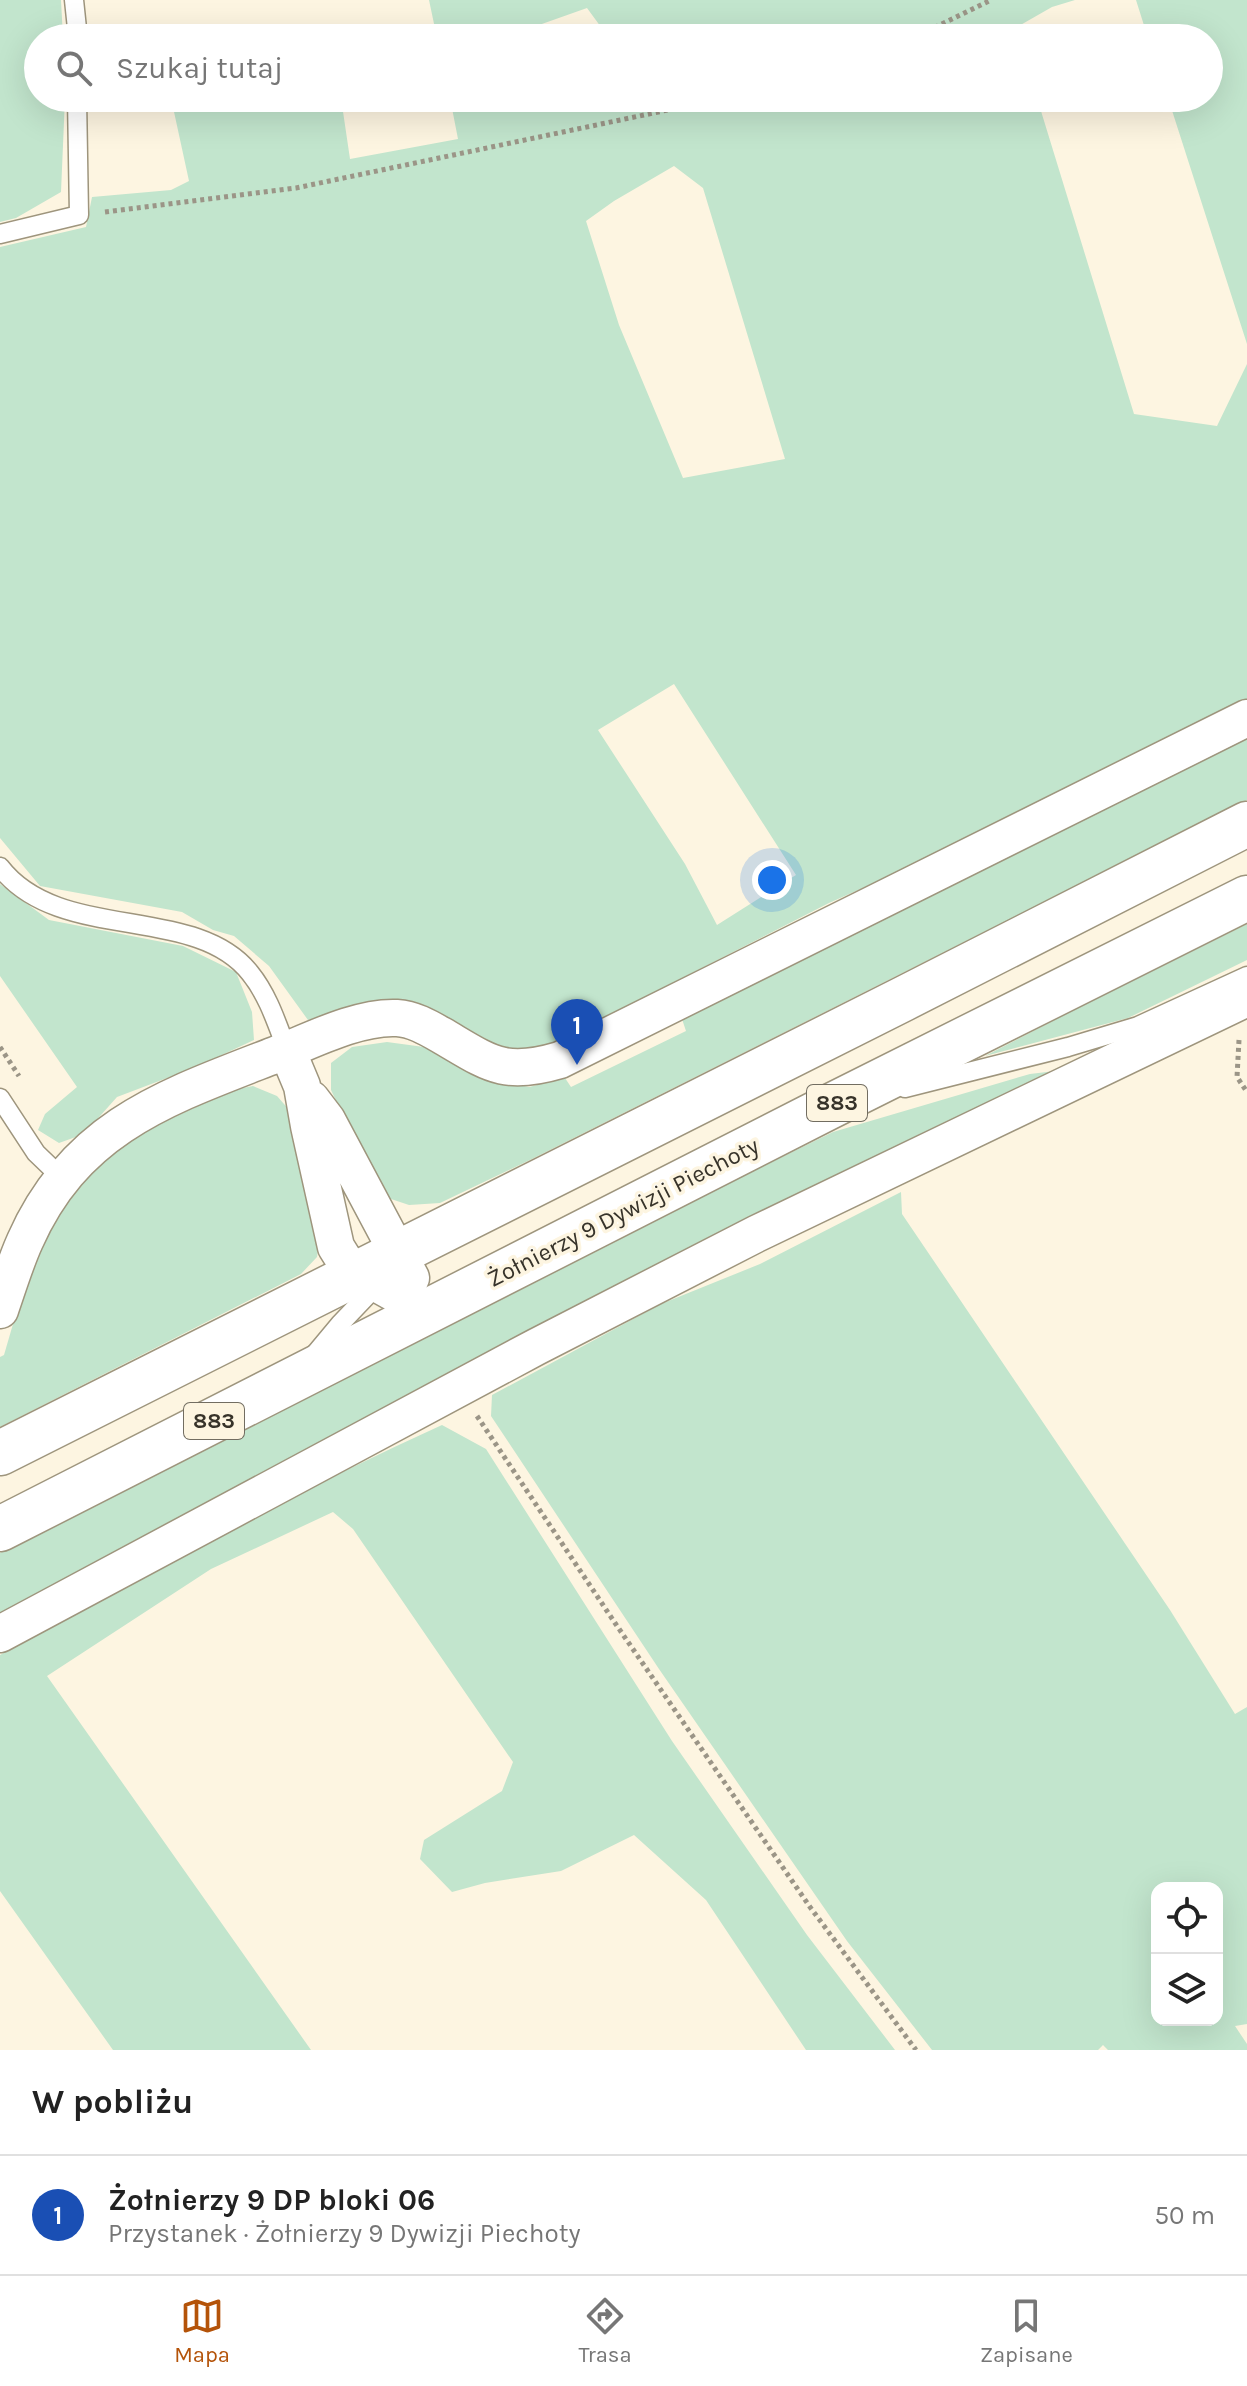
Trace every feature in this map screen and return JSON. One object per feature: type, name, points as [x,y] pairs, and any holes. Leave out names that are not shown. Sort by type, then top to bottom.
[{"type":"highway","name":"883","points":[[0,1453],[378,1270],[1247,824]]},
{"type":"highway","name":"Żołnierzy 9 Dywizji Piechoty","points":[[0,1529],[1247,898]]},
{"type":"street","points":[[0,1310],[25,1240],[44,1205],[83,1155],[130,1119],[207,1081],[325,1035],[367,1022],[396,1018],[422,1024],[492,1064],[510,1069],[533,1068],[560,1060],[1247,718]]},
{"type":"street","points":[[0,1634],[756,1234],[1247,998]]},
{"type":"street","points":[[287,1050],[302,1086],[336,1247],[346,1263],[378,1270],[428,1312]]},
{"type":"street","points":[[302,1086],[327,1120],[378,1270]]},
{"type":"lane","points":[[74,0],[77,24]]},
{"type":"lane","points":[[0,234],[79,215],[77,112]]},
{"type":"lane","points":[[0,867],[20,887],[57,906],[198,937],[227,950],[249,970],[264,992],[287,1050]]},
{"type":"lane","points":[[827,1108],[1053,1051],[1138,1026],[1247,976]]},
{"type":"lane","points":[[0,1098],[36,1153],[63,1179]]},
{"type":"lane","points":[[292,1381],[340,1324],[378,1270]]},
{"type":"path","points":[[942,24],[991,0]]},
{"type":"path","points":[[79,215],[296,188],[658,112]]},
{"type":"path","points":[[1247,998],[1238,1043],[1237,1077],[1247,1092]]},
{"type":"path","points":[[458,1389],[810,1907],[916,2050]]},
{"type":"green space","points":[[0,0],[61,0],[62,24],[24,24],[24,112],[64,112],[61,192],[16,218],[0,222]]},
{"type":"green space","points":[[429,0],[1075,0],[1052,7],[1022,24],[599,24],[587,8],[542,24],[434,24]]},
{"type":"green space","points":[[1136,0],[1247,0],[1247,344],[1172,112],[1223,112],[1223,24],[1144,24]]},
{"type":"green space","points":[[174,112],[343,112],[350,159],[458,139],[453,112],[1041,112],[1134,414],[1217,426],[1247,364],[1247,699],[928,859],[829,903],[547,1047],[505,1051],[432,1012],[389,1000],[308,1020],[269,966],[234,936],[213,930],[182,912],[40,886],[0,838],[0,247],[86,227],[92,197],[171,190],[189,181]],"holes":[[[674,166],[703,188],[785,459],[683,478],[619,325],[586,221]],[[674,684],[796,875],[717,925],[685,864],[598,730]]]},
{"type":"green space","points":[[1247,733],[1247,800],[440,1203],[409,1205],[388,1198],[369,1171],[331,1090],[331,1063],[352,1047],[387,1042],[424,1047],[487,1077],[529,1087],[565,1078],[571,1087],[686,1031],[681,1016]]},
{"type":"green space","points":[[0,884],[49,920],[183,946],[236,972],[252,1012],[254,1040],[196,1067],[117,1097],[84,1134],[59,1143],[38,1130],[45,1114],[77,1087],[0,976]]},
{"type":"green space","points":[[1247,924],[1247,960],[1128,1018],[985,1056],[1070,1012]]},
{"type":"green space","points":[[1080,1068],[0,1618],[0,1553],[575,1258],[833,1132],[1030,1074]]},
{"type":"green space","points":[[253,1086],[277,1096],[291,1112],[321,1230],[317,1257],[301,1274],[0,1427],[0,1357],[4,1355],[22,1293],[52,1226],[73,1192],[137,1134],[233,1090]]},
{"type":"green space","points":[[901,1192],[902,1214],[1170,1610],[1235,1714],[1247,1707],[1247,2024],[1235,2026],[1247,2044],[1247,2050],[1108,2050],[1103,2045],[1098,2050],[932,2050],[847,1941],[659,1669],[491,1416],[492,1395],[661,1304],[760,1264]]},
{"type":"green space","points":[[442,1425],[486,1449],[672,1741],[807,1935],[895,2050],[806,2050],[706,1900],[634,1835],[561,1871],[485,1883],[452,1892],[420,1859],[424,1840],[502,1791],[513,1762],[353,1529],[333,1512],[211,1569],[47,1676],[311,2050],[113,2050],[0,1891],[0,1655],[274,1507]]},
{"type":"place","name":"Żołnierzy 9 DP bloki 06","points":[[577,1065]]}]
